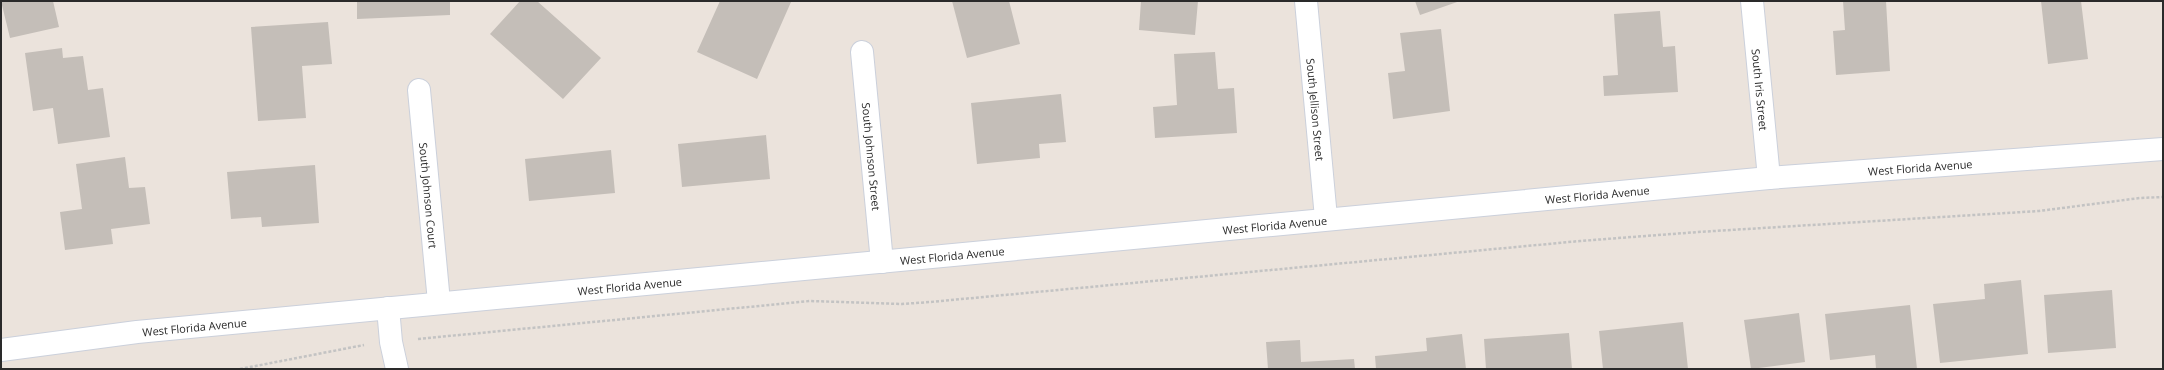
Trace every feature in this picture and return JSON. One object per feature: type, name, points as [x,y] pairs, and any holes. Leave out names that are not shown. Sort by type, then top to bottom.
[{"type":"street","name":"South Jellison Street","points":[[1306,1],[1326,218]]},
{"type":"street","name":"South Iris Street","points":[[1752,1],[1769,178]]},
{"type":"street","name":"South Johnson Street","points":[[862,52],[882,262]]},
{"type":"street","name":"South Johnson Court","points":[[419,90],[439,302]]},
{"type":"street","name":"West Florida Avenue","points":[[1,350],[137,332],[439,302],[882,262],[1326,218],[1769,178],[2163,149]]},
{"type":"street","points":[[388,308],[397,369]]},
{"type":"path","points":[[240,369],[334,350],[392,342],[810,301],[902,304],[930,302],[1588,240],[2039,212],[2140,198],[2163,197]]},
{"type":"building","points":[[1,1],[53,1],[59,27],[10,38]]},
{"type":"building","points":[[357,1],[450,1],[450,15],[357,19]]},
{"type":"building","points":[[520,1],[537,1],[601,58],[563,99],[490,34]]},
{"type":"building","points":[[720,1],[791,2],[757,79],[697,52]]},
{"type":"building","points":[[952,1],[1009,1],[1020,44],[967,58]]},
{"type":"building","points":[[1141,1],[1198,1],[1195,35],[1139,30]]},
{"type":"building","points":[[1415,1],[1460,1],[1420,15]]},
{"type":"building","points":[[1843,1],[1886,1],[1890,71],[1836,75],[1833,31],[1845,30]]},
{"type":"building","points":[[2041,1],[2081,1],[2088,59],[2048,64]]},
{"type":"building","points":[[1660,11],[1663,47],[1675,46],[1678,92],[1604,96],[1603,76],[1618,75],[1614,14]]},
{"type":"building","points":[[328,22],[332,64],[302,66],[306,118],[258,121],[251,27]]},
{"type":"building","points":[[1441,29],[1450,111],[1393,119],[1388,73],[1405,71],[1400,33]]},
{"type":"building","points":[[62,48],[63,58],[83,56],[88,90],[103,88],[110,137],[58,144],[53,108],[33,111],[25,53]]},
{"type":"building","points":[[1215,52],[1218,89],[1234,88],[1237,133],[1155,138],[1153,107],[1177,105],[1174,54]]},
{"type":"building","points":[[1061,94],[1066,142],[1039,144],[1040,158],[977,164],[971,103]]},
{"type":"building","points":[[766,135],[770,179],[682,187],[678,144]]},
{"type":"building","points":[[611,150],[615,193],[529,201],[525,159]]},
{"type":"building","points":[[125,157],[129,188],[145,187],[150,224],[111,229],[113,244],[65,250],[60,212],[82,209],[76,164]]},
{"type":"building","points":[[315,165],[319,223],[262,227],[261,217],[231,219],[227,172]]},
{"type":"building","points":[[2021,280],[2028,354],[1940,363],[1933,304],[1985,299],[1984,284]]},
{"type":"building","points":[[2112,290],[2116,348],[2048,353],[2044,295]]},
{"type":"building","points":[[1910,305],[1917,369],[1876,369],[1875,355],[1830,360],[1825,314]]},
{"type":"building","points":[[1799,313],[1805,362],[1751,369],[1744,320]]},
{"type":"building","points":[[1683,322],[1688,369],[1603,369],[1599,331]]},
{"type":"building","points":[[1569,333],[1572,369],[1486,369],[1484,339]]},
{"type":"building","points":[[1462,334],[1466,369],[1376,369],[1375,356],[1427,351],[1426,338]]},
{"type":"building","points":[[1300,340],[1301,362],[1354,359],[1355,369],[1268,369],[1266,342]]}]
